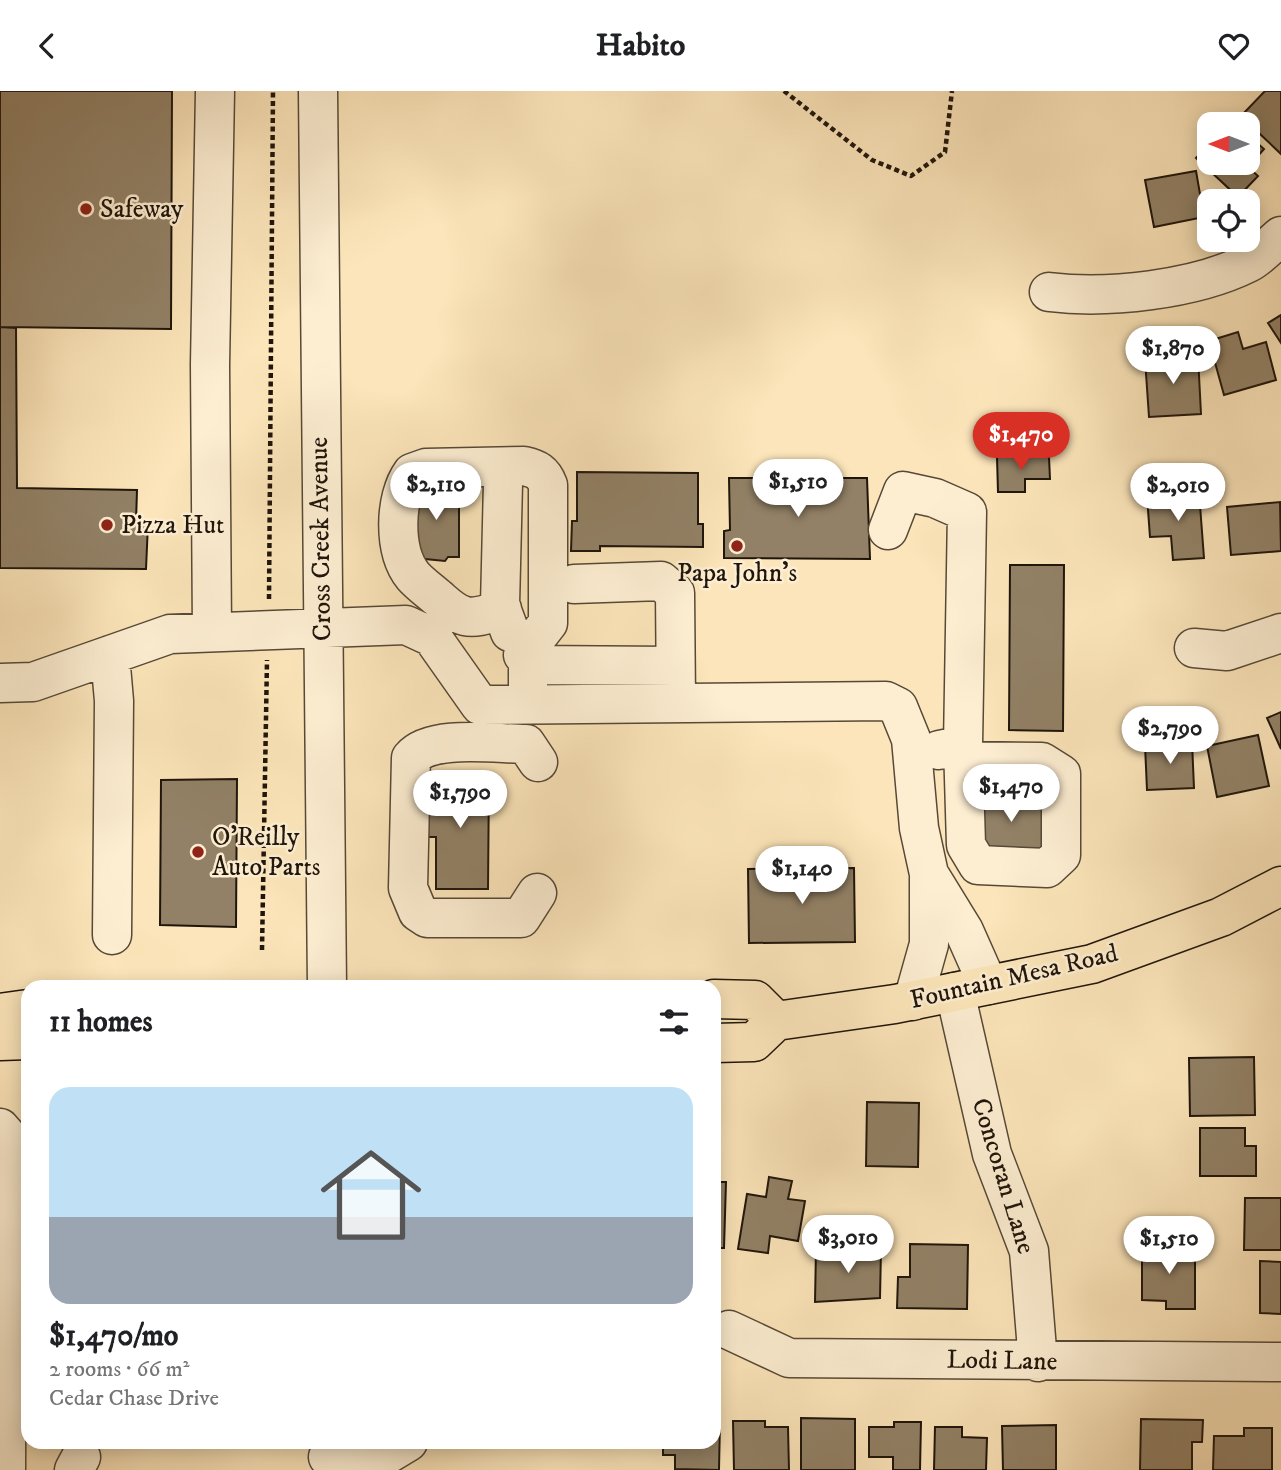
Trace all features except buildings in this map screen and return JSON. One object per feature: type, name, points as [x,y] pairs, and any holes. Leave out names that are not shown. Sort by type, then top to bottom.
[{"type":"main road","name":"Fountain Mesa Road","points":[[721,1042],[754,1042],[776,1021],[913,1000],[1092,964],[1221,917],[1281,886]]},
{"type":"main road","points":[[0,996],[21,997]]},
{"type":"main road","points":[[721,999],[755,1000],[776,1021]]},
{"type":"main road","points":[[0,1013],[21,1010]]},
{"type":"main road","points":[[0,1041],[21,1040]]},
{"type":"street","points":[[212,632],[210,365],[215,91]]},
{"type":"street","name":"Cross Creek Avenue","points":[[318,91],[327,980]]},
{"type":"street","points":[[1048,292],[1082,296],[1198,281],[1250,263],[1281,236]]},
{"type":"street","points":[[502,609],[481,616],[466,617],[451,609],[413,576],[403,558],[399,529],[401,493],[412,473],[426,468],[524,466],[536,469],[544,475],[548,485],[548,623],[526,660]]},
{"type":"street","points":[[503,483],[502,609],[507,626],[526,660],[528,704]]},
{"type":"street","points":[[888,530],[903,491],[935,498],[967,512],[963,753],[913,756]]},
{"type":"street","points":[[574,584],[661,581],[675,593],[676,684]]},
{"type":"street","points":[[0,683],[33,682],[170,634],[406,625],[432,637],[480,705],[528,704],[676,684]]},
{"type":"street","points":[[1194,647],[1227,651],[1281,633]]},
{"type":"street","points":[[110,655],[114,701],[112,935]]},
{"type":"street","points":[[526,660],[676,684],[886,701],[898,706],[906,720],[913,756],[919,828],[929,874],[929,944],[926,963],[913,1000]]},
{"type":"street","points":[[537,893],[521,918],[427,918],[418,912],[408,888],[411,758],[420,747],[436,743],[526,744],[538,762]]},
{"type":"street","name":"Concoran Lane","points":[[929,874],[964,932],[992,1154],[1029,1251],[1038,1361]]},
{"type":"street","points":[[0,1128],[7,1136],[6,1470]]},
{"type":"street","name":"Lodi Lane","points":[[729,1330],[789,1358],[1281,1361]]},
{"type":"street","points":[[328,1457],[388,1454],[396,1449]]},
{"type":"path","points":[[262,950],[273,91]]},
{"type":"path","points":[[784,91],[872,160],[911,176],[945,152],[952,91]]},
{"type":"place","name":"Safeway","points":[[86,209]]},
{"type":"place","name":"Pizza Hut","points":[[107,525]]},
{"type":"place","name":"Papa John's","points":[[737,546]]},
{"type":"place","name":"O'Reilly Auto Parts","points":[[198,852]]}]
